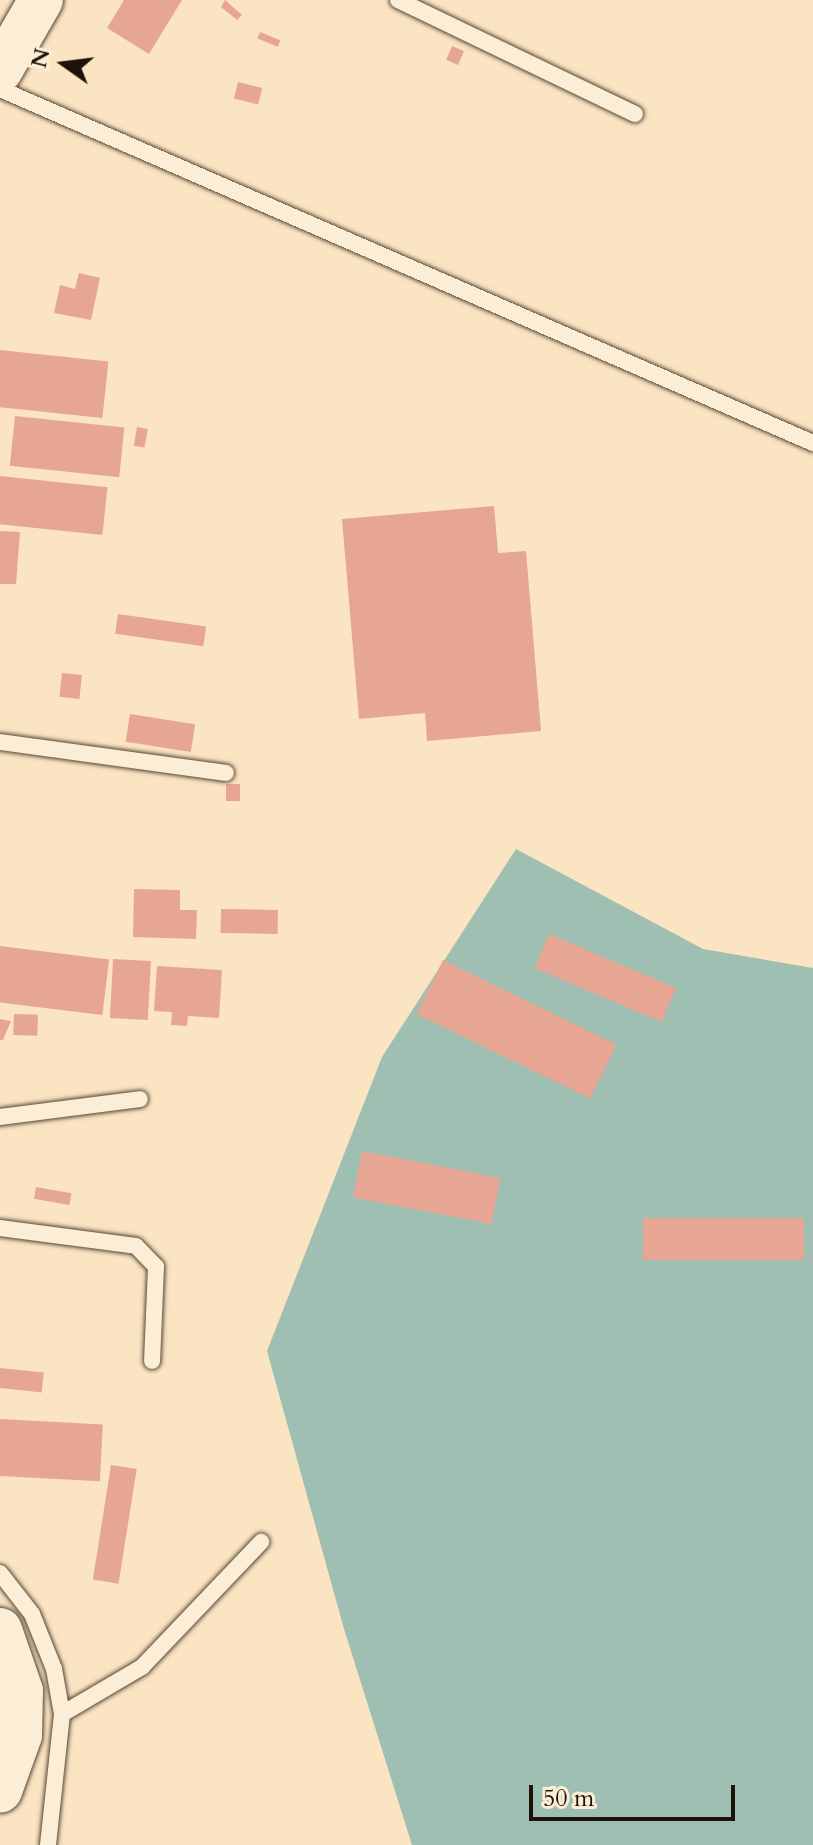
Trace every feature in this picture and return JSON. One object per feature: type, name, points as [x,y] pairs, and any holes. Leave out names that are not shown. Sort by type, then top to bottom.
[{"type":"main road","points":[[0,71],[41,0]]},
{"type":"main road","points":[[0,1630],[21,1691],[20,1735],[0,1791]]},
{"type":"lane","points":[[398,0],[635,114]]},
{"type":"lane","points":[[0,89],[813,443]]},
{"type":"lane","points":[[0,742],[226,773]]},
{"type":"lane","points":[[0,1117],[140,1099]]},
{"type":"lane","points":[[0,1228],[136,1246],[156,1267],[152,1361]]},
{"type":"lane","points":[[62,1714],[142,1667],[261,1542]]},
{"type":"lane","points":[[0,1573],[32,1614],[62,1714],[48,1845]]},
{"type":"shaded area","points":[[516,849],[703,949],[813,968],[813,1845],[412,1845],[344,1629],[267,1351],[382,1057]]},
{"type":"building","points":[[124,0],[182,0],[149,54],[107,28]]},
{"type":"building","points":[[225,0],[242,15],[237,20],[221,7]]},
{"type":"building","points":[[260,32],[280,40],[278,47],[257,38]]},
{"type":"building","points":[[452,46],[464,51],[458,65],[446,60]]},
{"type":"building","points":[[238,82],[262,88],[258,105],[234,98]]},
{"type":"building","points":[[79,273],[100,278],[91,320],[54,313],[60,285],[75,289]]},
{"type":"building","points":[[0,350],[108,361],[102,418],[0,407]]},
{"type":"building","points":[[15,416],[124,427],[119,477],[10,466]]},
{"type":"building","points":[[137,427],[148,429],[145,448],[134,446]]},
{"type":"building","points":[[0,476],[107,487],[102,535],[0,524]]},
{"type":"building","points":[[494,506],[498,553],[526,551],[541,731],[427,741],[425,713],[359,719],[342,519]]},
{"type":"building","points":[[0,531],[20,532],[16,584],[0,584]]},
{"type":"building","points":[[118,614],[206,626],[203,646],[115,634]]},
{"type":"building","points":[[62,673],[82,675],[79,699],[59,697]]},
{"type":"building","points":[[130,714],[195,724],[191,752],[126,742]]},
{"type":"building","points":[[226,784],[240,784],[240,801],[226,801]]},
{"type":"building","points":[[134,889],[180,890],[180,910],[197,910],[196,939],[133,937]]},
{"type":"building","points":[[221,909],[278,910],[278,934],[221,933]]},
{"type":"building","points":[[549,934],[676,988],[662,1022],[535,968]]},
{"type":"building","points":[[0,946],[109,959],[102,1015],[0,1002]]},
{"type":"building","points":[[113,959],[151,961],[148,1020],[110,1018]]},
{"type":"building","points":[[443,960],[616,1045],[590,1099],[417,1014]]},
{"type":"building","points":[[157,966],[222,970],[219,1018],[188,1016],[187,1026],[171,1025],[172,1012],[154,1011]]},
{"type":"building","points":[[14,1014],[38,1015],[37,1036],[13,1035]]},
{"type":"building","points":[[0,1019],[11,1021],[3,1040],[0,1040]]},
{"type":"building","points":[[362,1151],[500,1178],[491,1224],[353,1197]]},
{"type":"building","points":[[36,1187],[71,1193],[69,1205],[34,1199]]},
{"type":"building","points":[[643,1218],[804,1218],[804,1260],[643,1260]]},
{"type":"building","points":[[0,1368],[44,1373],[42,1392],[0,1388]]},
{"type":"building","points":[[0,1419],[103,1424],[100,1481],[0,1476]]},
{"type":"building","points":[[111,1465],[137,1469],[119,1584],[93,1580]]}]
